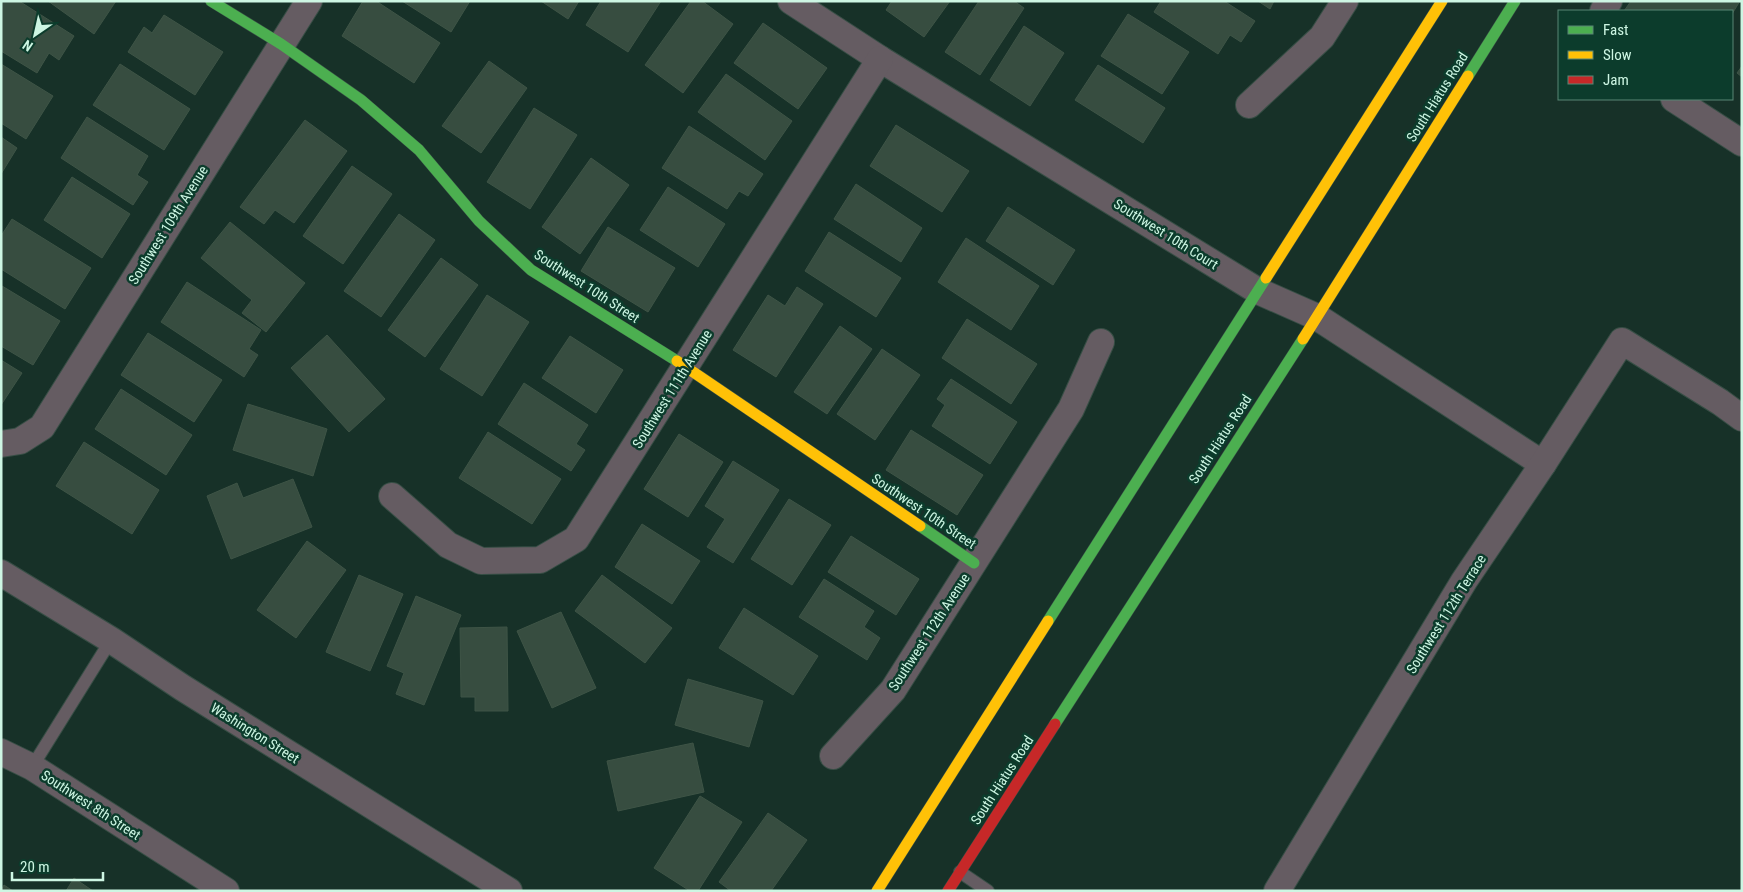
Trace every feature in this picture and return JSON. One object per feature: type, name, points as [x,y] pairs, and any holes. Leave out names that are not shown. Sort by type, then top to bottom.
[{"type":"main road","name":"Southwest 10th Street","points":[[211,1],[281,44],[361,100],[418,150],[479,221],[532,270],[686,367],[974,563]]},
{"type":"main road","points":[[877,891],[1442,1]]},
{"type":"main road","name":"South Hiatus Road","points":[[948,891],[1515,1]]},
{"type":"street","name":"Southwest 109th Avenue","points":[[10,442],[42,427],[309,1]]},
{"type":"street","name":"Southwest 10th Court","points":[[790,1],[880,59],[1258,290],[1316,316],[1543,464]]},
{"type":"street","points":[[1249,105],[1322,37],[1345,1]]},
{"type":"street","name":"Southwest 111th Avenue","points":[[392,496],[448,545],[481,561],[540,560],[576,539],[880,59]]},
{"type":"street","points":[[1676,100],[1742,143]]},
{"type":"street","name":"Southwest 112th Avenue","points":[[833,756],[893,690],[1071,409],[1101,342]]},
{"type":"street","name":"Southwest 112th Terrace","points":[[1277,891],[1464,581],[1622,342],[1720,402],[1742,418]]},
{"type":"street","name":"Washington Street","points":[[1,573],[111,640],[183,688],[509,891]]},
{"type":"street","points":[[1,752],[32,767]]},
{"type":"street","name":"Southwest 8th Street","points":[[32,767],[226,891]]},
{"type":"lane","points":[[32,767],[111,640]]},
{"type":"lane","points":[[960,872],[988,891]]},
{"type":"building","points":[[3,1],[19,1],[74,36],[59,60],[49,53],[37,73],[1,51],[1,5]]},
{"type":"building","points":[[48,1],[116,1],[94,34]]},
{"type":"building","points":[[363,1],[376,1],[440,43],[414,83],[342,36]]},
{"type":"building","points":[[402,1],[470,1],[451,32]]},
{"type":"building","points":[[541,1],[579,1],[568,19]]},
{"type":"building","points":[[601,1],[661,1],[628,52],[586,25]]},
{"type":"building","points":[[691,1],[702,1],[733,24],[683,93],[645,65]]},
{"type":"building","points":[[892,1],[950,1],[924,37],[886,10]]},
{"type":"building","points":[[979,1],[1014,1],[1024,8],[980,75],[945,52]]},
{"type":"building","points":[[1161,1],[1224,1],[1255,21],[1241,42],[1230,35],[1218,54],[1154,12]]},
{"type":"building","points":[[1258,1],[1274,1],[1270,9]]},
{"type":"building","points":[[1631,1],[1740,1],[1733,12],[1733,10],[1625,10]]},
{"type":"building","points":[[1128,14],[1189,52],[1162,94],[1101,56]]},
{"type":"building","points":[[164,15],[223,52],[195,95],[128,52],[144,27],[152,33]]},
{"type":"building","points":[[763,23],[827,68],[798,109],[734,63]]},
{"type":"building","points":[[1024,26],[1064,53],[1030,106],[990,80]]},
{"type":"building","points":[[489,61],[527,88],[481,153],[442,126]]},
{"type":"building","points":[[1,64],[53,96],[26,139],[1,123]]},
{"type":"building","points":[[120,64],[190,109],[164,150],[93,105]]},
{"type":"building","points":[[1098,65],[1165,108],[1143,143],[1075,100]]},
{"type":"building","points":[[1742,66],[1742,77],[1737,73]]},
{"type":"building","points":[[726,74],[792,121],[765,160],[698,112]]},
{"type":"building","points":[[534,108],[577,135],[530,209],[487,182]]},
{"type":"building","points":[[87,117],[148,156],[137,175],[148,182],[133,205],[61,158]]},
{"type":"building","points":[[305,120],[347,151],[294,223],[275,210],[264,224],[240,207]]},
{"type":"building","points":[[896,125],[969,171],[942,212],[870,166]]},
{"type":"building","points":[[689,126],[763,174],[748,196],[739,191],[727,209],[662,168]]},
{"type":"building","points":[[1,137],[17,148],[1,174]]},
{"type":"building","points":[[591,158],[629,185],[580,254],[542,227]]},
{"type":"building","points":[[352,166],[392,194],[343,264],[303,236]]},
{"type":"building","points":[[72,177],[130,214],[102,258],[44,220]]},
{"type":"building","points":[[856,184],[922,228],[901,262],[834,219]]},
{"type":"building","points":[[668,187],[725,224],[698,267],[640,230]]},
{"type":"building","points":[[1008,207],[1075,250],[1053,285],[986,241]]},
{"type":"building","points":[[399,214],[435,240],[381,317],[344,291]]},
{"type":"building","points":[[12,219],[91,268],[65,309],[1,269],[1,236]]},
{"type":"building","points":[[230,222],[305,283],[266,332],[242,313],[252,300],[201,258]]},
{"type":"building","points":[[608,227],[675,268],[648,312],[581,271]]},
{"type":"building","points":[[829,232],[901,278],[876,317],[805,271]]},
{"type":"building","points":[[966,238],[1039,286],[1011,330],[938,282]]},
{"type":"building","points":[[441,258],[478,285],[425,357],[388,330]]},
{"type":"building","points":[[187,282],[261,330],[249,349],[258,355],[244,377],[161,322]]},
{"type":"building","points":[[2,286],[60,321],[33,365],[1,346]]},
{"type":"building","points":[[797,287],[823,304],[776,377],[733,350],[768,295],[785,306]]},
{"type":"building","points":[[487,295],[529,322],[482,396],[440,369]]},
{"type":"building","points":[[967,319],[1037,364],[1011,404],[942,358]]},
{"type":"building","points":[[840,326],[872,349],[827,414],[794,392]]},
{"type":"building","points":[[148,333],[222,380],[194,422],[121,375]]},
{"type":"building","points":[[327,335],[385,399],[349,432],[291,368]]},
{"type":"building","points":[[570,336],[623,370],[596,413],[542,378]]},
{"type":"building","points":[[882,349],[920,375],[875,440],[837,414]]},
{"type":"building","points":[[1,360],[22,373],[1,405]]},
{"type":"building","points":[[951,379],[1017,422],[990,464],[932,426],[945,405],[937,399]]},
{"type":"building","points":[[524,383],[588,425],[576,444],[585,450],[571,471],[498,424]]},
{"type":"building","points":[[121,389],[192,435],[166,475],[95,429]]},
{"type":"building","points":[[248,404],[327,429],[313,476],[233,450]]},
{"type":"building","points":[[911,430],[983,475],[957,515],[886,470]]},
{"type":"building","points":[[488,432],[561,479],[532,524],[459,478]]},
{"type":"building","points":[[679,434],[723,462],[688,517],[644,489]]},
{"type":"building","points":[[84,442],[159,490],[132,534],[56,486]]},
{"type":"building","points":[[733,461],[779,490],[733,563],[707,547],[725,519],[705,506]]},
{"type":"building","points":[[293,479],[312,527],[231,559],[207,496],[237,483],[243,498]]},
{"type":"building","points":[[789,499],[831,525],[792,585],[751,559]]},
{"type":"building","points":[[642,524],[700,561],[672,604],[615,567]]},
{"type":"building","points":[[851,536],[919,579],[896,615],[828,572]]},
{"type":"building","points":[[307,541],[346,570],[296,638],[257,610]]},
{"type":"building","points":[[359,575],[403,594],[370,671],[326,652]]},
{"type":"building","points":[[602,575],[672,628],[645,663],[575,611]]},
{"type":"building","points":[[824,579],[874,611],[864,627],[880,638],[867,660],[799,617]]},
{"type":"building","points":[[416,596],[461,615],[424,705],[396,694],[404,673],[387,666]]},
{"type":"building","points":[[744,608],[818,656],[793,695],[719,648]]},
{"type":"building","points":[[561,612],[596,688],[552,708],[517,631]]},
{"type":"building","points":[[507,627],[508,711],[475,711],[475,697],[461,697],[460,628]]},
{"type":"building","points":[[688,679],[763,701],[749,747],[675,725]]},
{"type":"building","points":[[693,743],[704,792],[618,811],[607,761]]},
{"type":"building","points":[[700,796],[742,822],[698,891],[690,891],[654,868]]},
{"type":"building","points":[[768,813],[807,840],[771,891],[731,891],[719,882]]},
{"type":"building","points":[[74,878],[93,891],[66,891]]},
{"type":"building","points":[[4,885],[13,891],[1,891]]},
{"type":"traffic: fast","points":[[211,1],[281,44],[361,100],[419,150],[479,221],[531,270],[677,361]]},
{"type":"traffic: fast","points":[[1468,76],[1515,1]]},
{"type":"traffic: fast","points":[[1048,621],[1266,278]]},
{"type":"traffic: fast","points":[[1055,724],[1303,339]]},
{"type":"traffic: fast","points":[[920,526],[974,563]]},
{"type":"traffic: slow","points":[[1266,278],[1442,1]]},
{"type":"traffic: slow","points":[[1303,339],[1468,76]]},
{"type":"traffic: slow","points":[[677,361],[920,526]]},
{"type":"traffic: slow","points":[[877,891],[1048,621]]},
{"type":"traffic: jam","points":[[948,891],[1055,724]]}]
